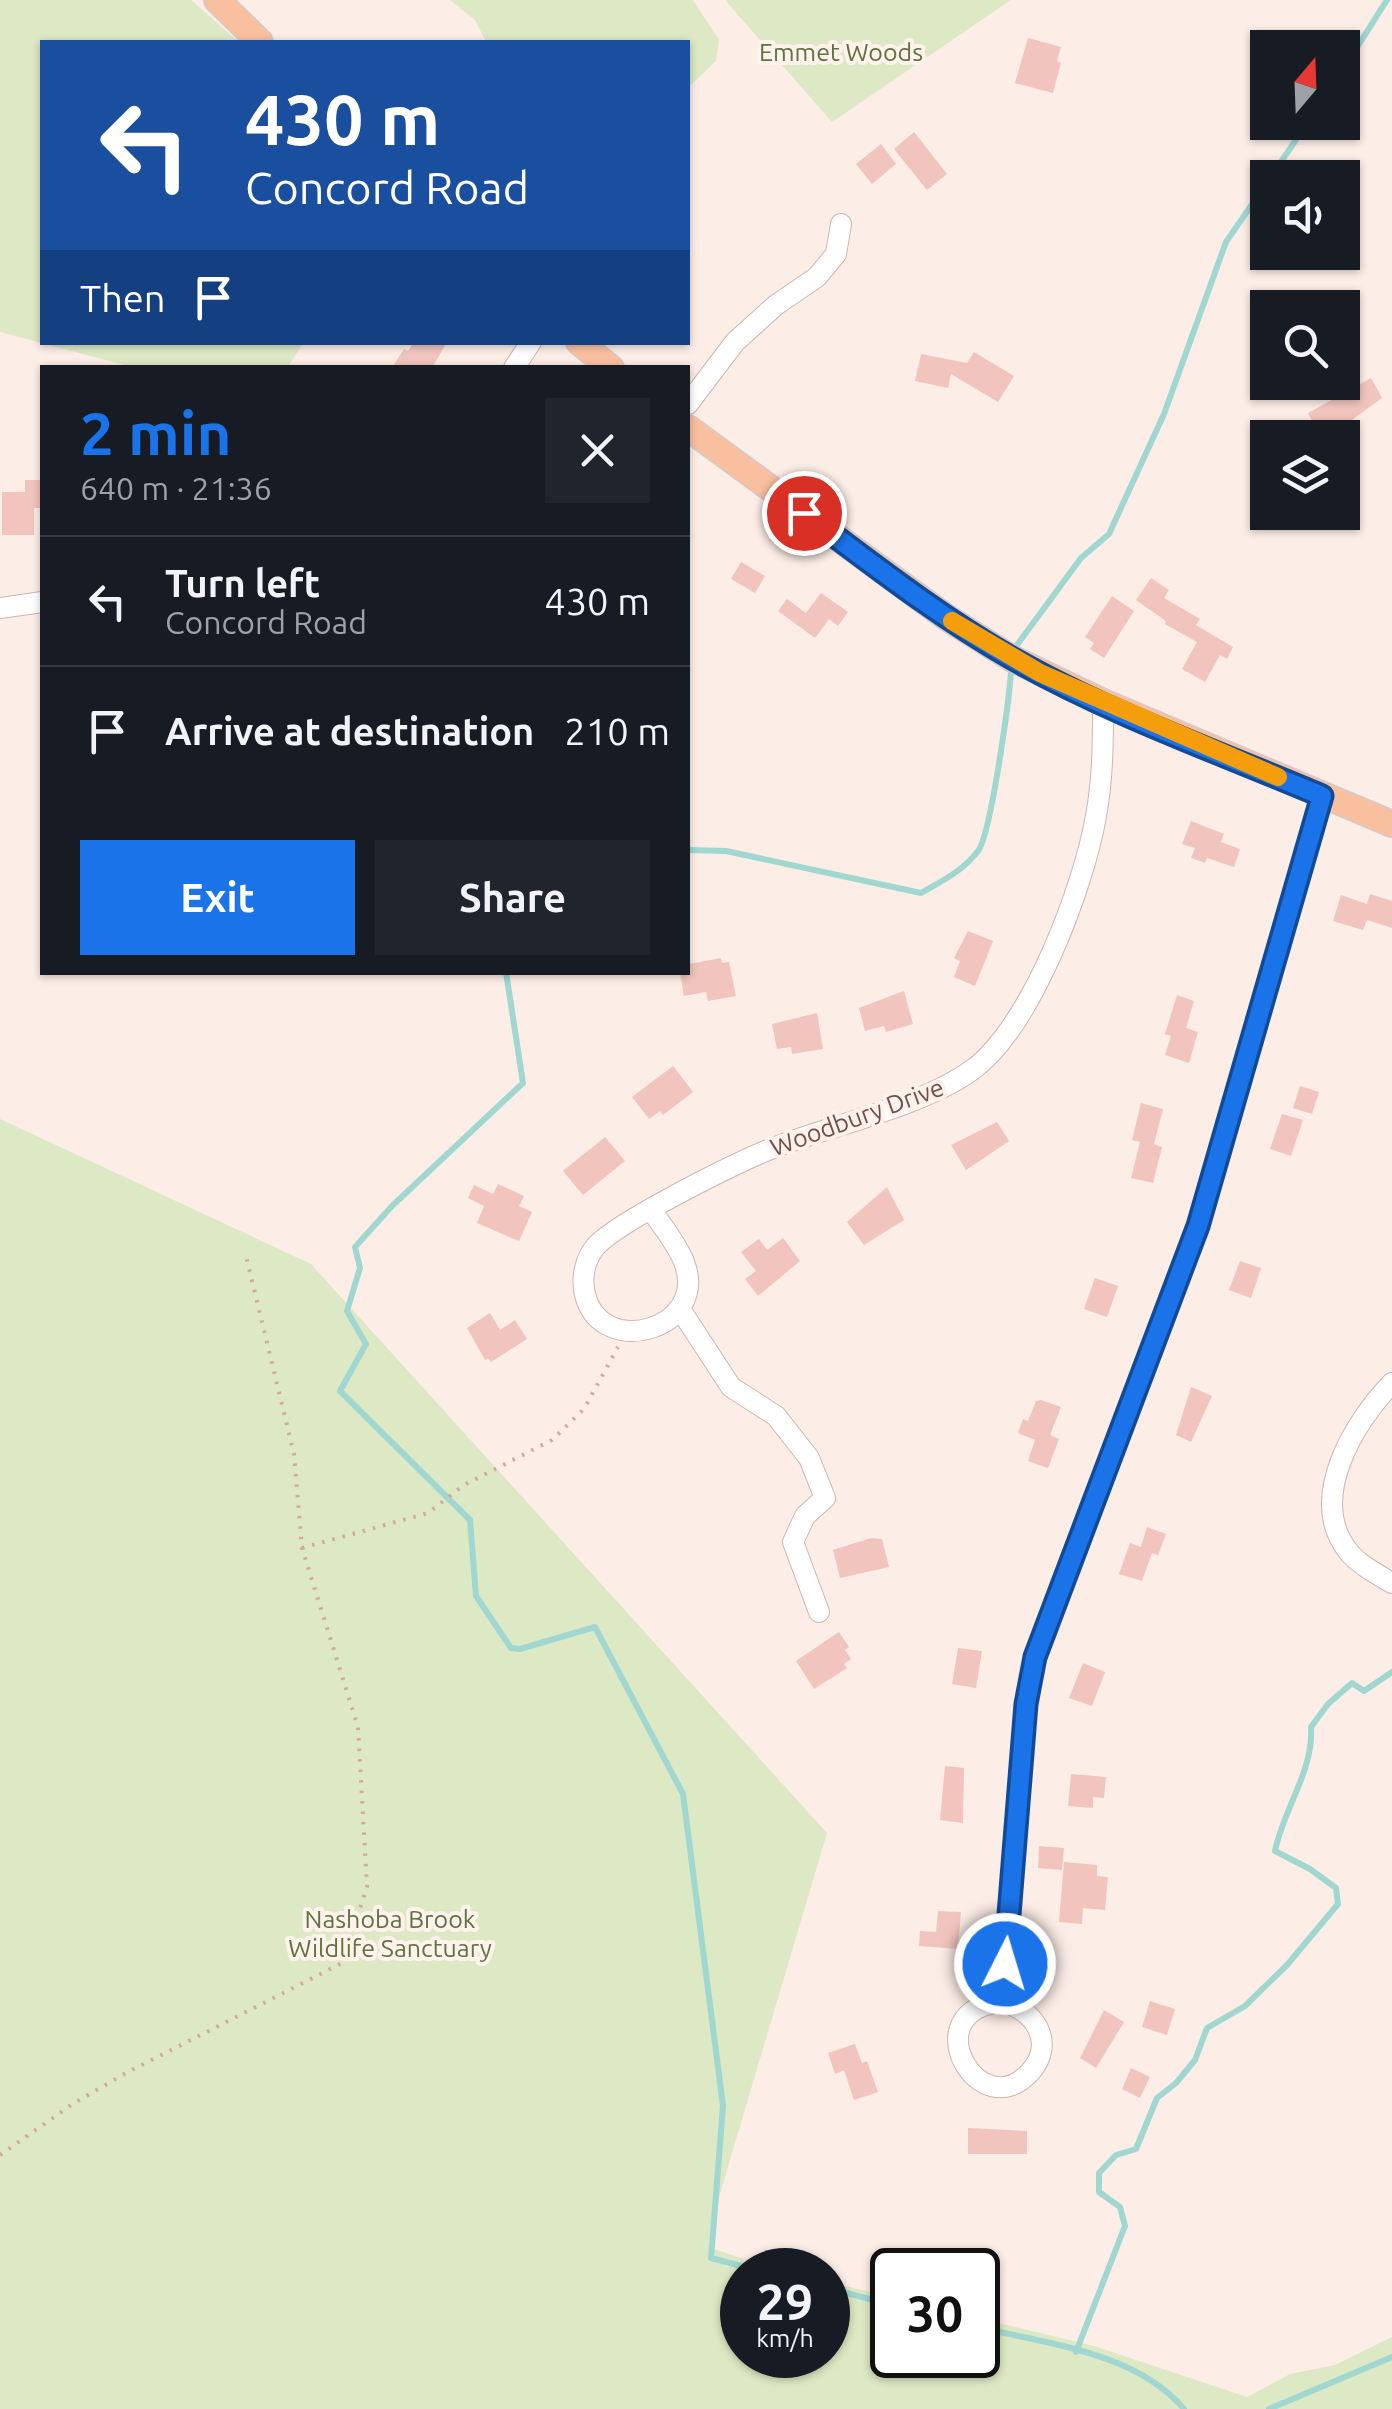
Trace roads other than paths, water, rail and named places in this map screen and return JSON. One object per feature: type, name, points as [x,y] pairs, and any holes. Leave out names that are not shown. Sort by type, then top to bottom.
[{"type":"main road","points":[[218,0],[258,40]]},
{"type":"main road","points":[[583,345],[606,365]]},
{"type":"main road","points":[[690,429],[946,617],[1011,658],[1102,702],[1392,824]]},
{"type":"street","points":[[690,401],[735,342],[826,266],[836,254],[842,224]]},
{"type":"street","points":[[0,608],[40,602]]},
{"type":"street","name":"Woodbury Drive","points":[[680,1309],[656,1329],[626,1332],[611,1327],[590,1306],[584,1276],[596,1247],[652,1211],[763,1152],[940,1090],[974,1070],[996,1048],[1027,1002],[1087,859],[1103,763],[1102,702]]},
{"type":"street","points":[[1002,2002],[1026,1704],[1035,1657],[1198,1226],[1322,796]]},
{"type":"street","points":[[652,1211],[685,1264],[688,1280],[680,1309],[704,1351],[731,1387],[776,1416],[809,1458],[825,1498],[806,1516],[793,1542],[819,1612]]},
{"type":"street","points":[[1392,1383],[1372,1404],[1340,1460],[1333,1524],[1348,1550],[1392,1583]]},
{"type":"street","points":[[1002,2002],[1028,2012],[1042,2036],[1042,2050],[1028,2075],[1003,2086],[976,2079],[960,2057],[957,2044],[966,2018],[988,2003],[1002,2002]]},
{"type":"waterway","points":[[1360,43],[1387,0]]},
{"type":"waterway","points":[[1282,160],[1296,140]]},
{"type":"waterway","points":[[1017,645],[1081,558],[1109,534],[1164,414],[1226,242],[1250,207]]},
{"type":"waterway","points":[[690,850],[726,851],[921,893],[966,864],[983,840],[999,766],[1011,672]]},
{"type":"waterway","points":[[506,975],[523,1083],[392,1206],[355,1247],[360,1268],[347,1311],[366,1344],[340,1391],[470,1520],[476,1596],[511,1648],[520,1649],[595,1627],[683,1794],[723,2106],[711,2258],[720,2260]]},
{"type":"waterway","points":[[1076,2352],[1125,2226],[1120,2207],[1099,2192],[1099,2173],[1116,2155],[1136,2149],[1157,2098],[1195,2060],[1207,2028],[1245,2006],[1287,1965],[1338,1904],[1336,1888],[1275,1851],[1308,1759],[1311,1727],[1328,1704],[1352,1683],[1364,1691],[1392,1672]]},
{"type":"waterway","points":[[850,2294],[870,2299]]},
{"type":"waterway","points":[[1000,2332],[1116,2362],[1164,2390],[1184,2409]]},
{"type":"waterway","points":[[1269,2409],[1392,2357]]},
{"type":"park label","name":"Emmet Woods","points":[[841,52]]},
{"type":"park label","name":"Nashoba Brook Wildlife Sanctuary","points":[[390,1934]]}]
